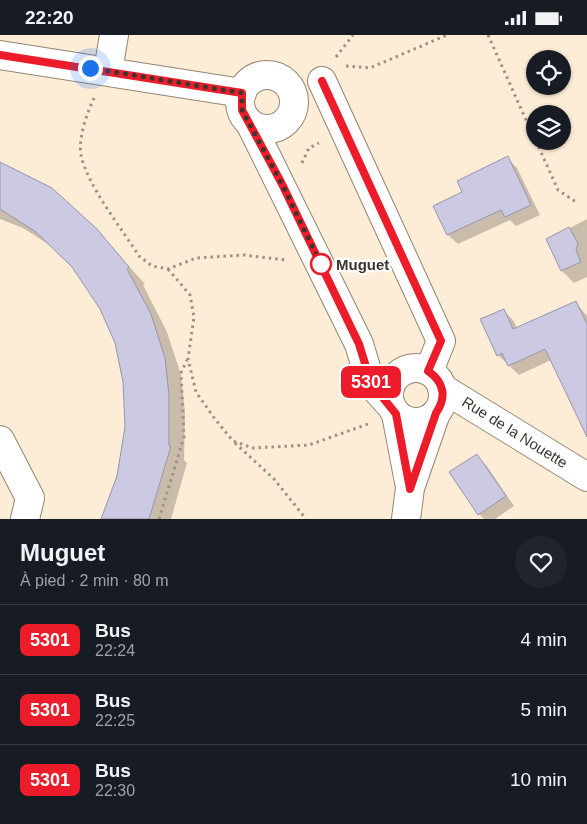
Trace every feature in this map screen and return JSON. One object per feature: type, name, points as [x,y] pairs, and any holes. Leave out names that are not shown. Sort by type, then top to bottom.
[{"type":"street","points":[[108,71],[114,35]]},
{"type":"street","points":[[0,55],[242,93]]},
{"type":"street","points":[[250,123],[265,129],[282,124],[289,118],[294,102],[293,93],[283,80],[267,75],[259,76],[245,86],[242,93],[242,110],[282,184],[359,344],[371,383],[403,419],[421,422],[428,386],[441,341],[330,73]]},
{"type":"street","points":[[282,124],[282,184]]},
{"type":"street","name":"Rue de la Nouette","points":[[359,344],[428,386],[587,477]]},
{"type":"street","points":[[410,489],[394,410],[389,398],[390,389],[394,381],[428,386]]},
{"type":"street","points":[[406,519],[428,386]]},
{"type":"street","points":[[0,440],[30,497],[25,519]]},
{"type":"path","points":[[330,73],[370,68],[447,35]]},
{"type":"path","points":[[488,35],[526,120]]},
{"type":"path","points":[[108,71],[90,106],[84,126],[81,153],[86,172],[139,256],[152,266],[168,269],[196,258],[244,255],[321,265]]},
{"type":"path","points":[[540,150],[558,190],[576,202]]},
{"type":"path","points":[[159,519],[184,437],[181,373],[188,359],[194,317],[190,295],[168,269]]},
{"type":"path","points":[[188,359],[196,392],[214,419],[233,441],[274,479],[306,519]]},
{"type":"path","points":[[233,441],[253,448],[309,445],[394,410]]},
{"type":"building","points":[[508,156],[531,205],[505,217],[501,210],[447,235],[433,206],[462,192],[457,181]]},
{"type":"building","points":[[0,162],[52,188],[97,229],[129,267],[127,269],[151,314],[165,358],[169,395],[169,446],[171,446],[149,519],[101,519],[117,476],[125,427],[123,382],[115,343],[100,309],[72,267],[36,232],[0,209]]},
{"type":"building","points":[[569,227],[578,243],[576,250],[581,262],[561,271],[546,239]]},
{"type":"building","points":[[576,301],[587,324],[587,437],[545,349],[508,366],[502,353],[497,356],[480,319],[504,309],[513,329]]},
{"type":"building","points":[[477,454],[506,496],[478,515],[449,472]]},
{"type":"bus line","name":"5301","points":[[0,55],[242,93],[240,101],[245,117],[282,184],[359,344],[371,383],[396,414],[410,489],[443,396],[439,381],[428,371],[441,341],[322,81]]},
{"type":"place","name":"Muguet","points":[[321,264]]},
{"type":"route","points":[[90,68],[242,93],[240,101],[245,117],[282,184],[321,264]]}]
